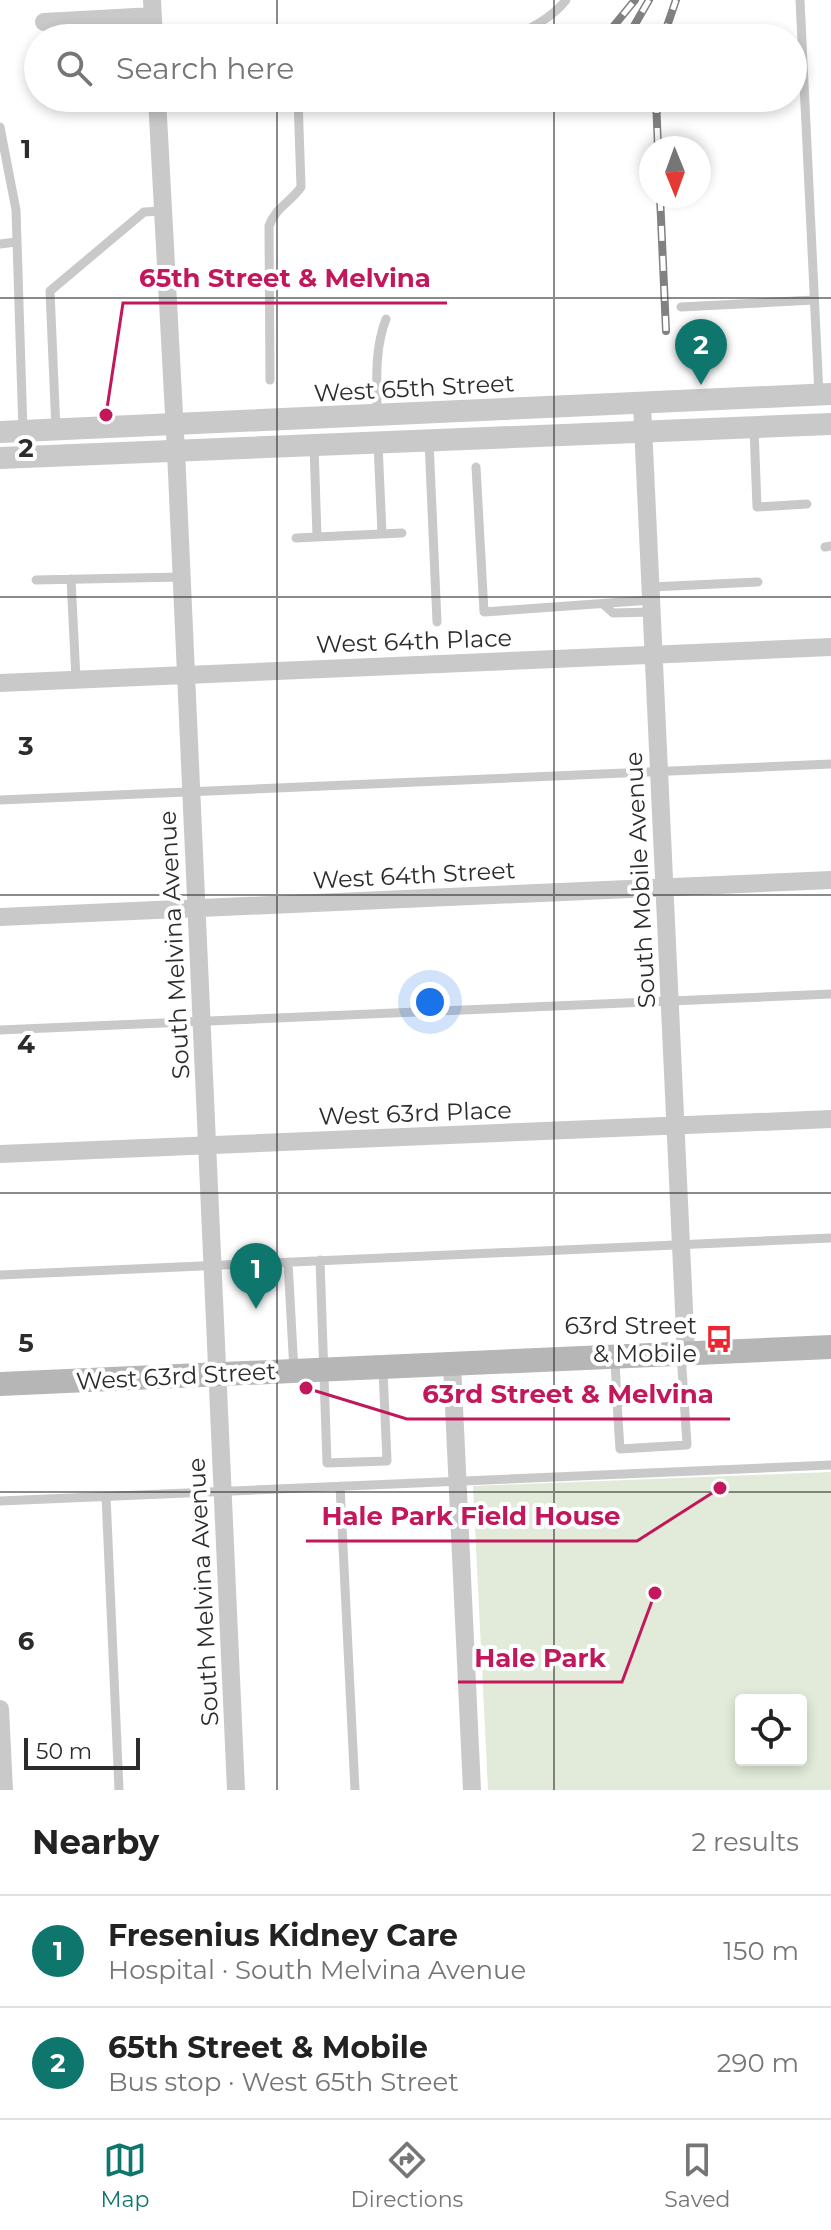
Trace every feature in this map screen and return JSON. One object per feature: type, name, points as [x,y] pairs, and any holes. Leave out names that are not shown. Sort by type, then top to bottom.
[{"type":"main road","name":"West 63rd Street","points":[[0,1384],[831,1347]]},
{"type":"street","points":[[44,22],[153,8]]},
{"type":"street","name":"South Melvina Avenue","points":[[158,112],[175,425],[236,1790]]},
{"type":"street","name":"West 65th Street","points":[[0,432],[825,395]]},
{"type":"street","name":"South Mobile Avenue","points":[[642,404],[684,1354]]},
{"type":"street","points":[[0,458],[831,424]]},
{"type":"street","name":"West 64th Place","points":[[0,683],[831,647]]},
{"type":"street","name":"West 64th Street","points":[[0,917],[831,880]]},
{"type":"street","name":"West 63rd Place","points":[[0,1154],[831,1119]]},
{"type":"street","points":[[452,1364],[472,1790]]},
{"type":"street","points":[[0,1709],[4,1790]]},
{"type":"lane","points":[[535,24],[566,0]]},
{"type":"lane","points":[[800,0],[801,24]]},
{"type":"lane","points":[[270,380],[269,226],[273,213],[294,198],[301,187],[298,112]]},
{"type":"lane","points":[[805,112],[814,300],[825,395]]},
{"type":"lane","points":[[0,127],[16,210],[23,431]]},
{"type":"lane","points":[[56,430],[50,291],[144,212],[163,211]]},
{"type":"lane","points":[[0,244],[16,242]]},
{"type":"lane","points":[[681,307],[814,300]]},
{"type":"lane","points":[[377,416],[376,363],[386,319]]},
{"type":"lane","points":[[754,428],[757,507],[807,504]]},
{"type":"lane","points":[[429,441],[437,622]]},
{"type":"lane","points":[[378,443],[382,534]]},
{"type":"lane","points":[[314,445],[317,537]]},
{"type":"lane","points":[[476,467],[484,612],[604,605],[613,613],[651,600],[758,582]]},
{"type":"lane","points":[[296,538],[402,533]]},
{"type":"lane","points":[[36,580],[181,577]]},
{"type":"lane","points":[[71,579],[76,679]]},
{"type":"lane","points":[[0,800],[831,764]]},
{"type":"lane","points":[[0,1030],[831,994]]},
{"type":"lane","points":[[0,1275],[831,1238]]},
{"type":"lane","points":[[320,1260],[327,1463],[387,1461],[382,1367]]},
{"type":"lane","points":[[288,1262],[294,1371]]},
{"type":"lane","points":[[615,1357],[620,1449],[687,1445],[684,1354]]},
{"type":"lane","points":[[617,1402],[684,1398]]},
{"type":"lane","points":[[0,1501],[831,1465]]},
{"type":"lane","points":[[340,1486],[355,1790]]},
{"type":"lane","points":[[106,1496],[119,1790]]},
{"type":"green space","points":[[831,1472],[831,1790],[488,1790],[473,1486]]},
{"type":"railway","points":[[615,24],[635,0]]},
{"type":"railway","points":[[635,24],[649,0]]},
{"type":"railway","points":[[668,24],[676,0]]},
{"type":"railway","points":[[657,112],[658,136]]},
{"type":"railway","points":[[661,208],[666,331]]},
{"type":"place","name":"65th Street & Mobile","points":[[701,385]]},
{"type":"place","name":"65th Street & Melvina","points":[[106,415]]},
{"type":"place","name":"Fresenius Kidney Care","points":[[256,1309]]},
{"type":"place","name":"63rd Street & Mobile","points":[[719,1339]]},
{"type":"place","name":"63rd Street & Melvina","points":[[306,1388]]},
{"type":"place","name":"Hale Park Field House","points":[[720,1488]]},
{"type":"place","name":"Hale Park","points":[[655,1593]]}]
